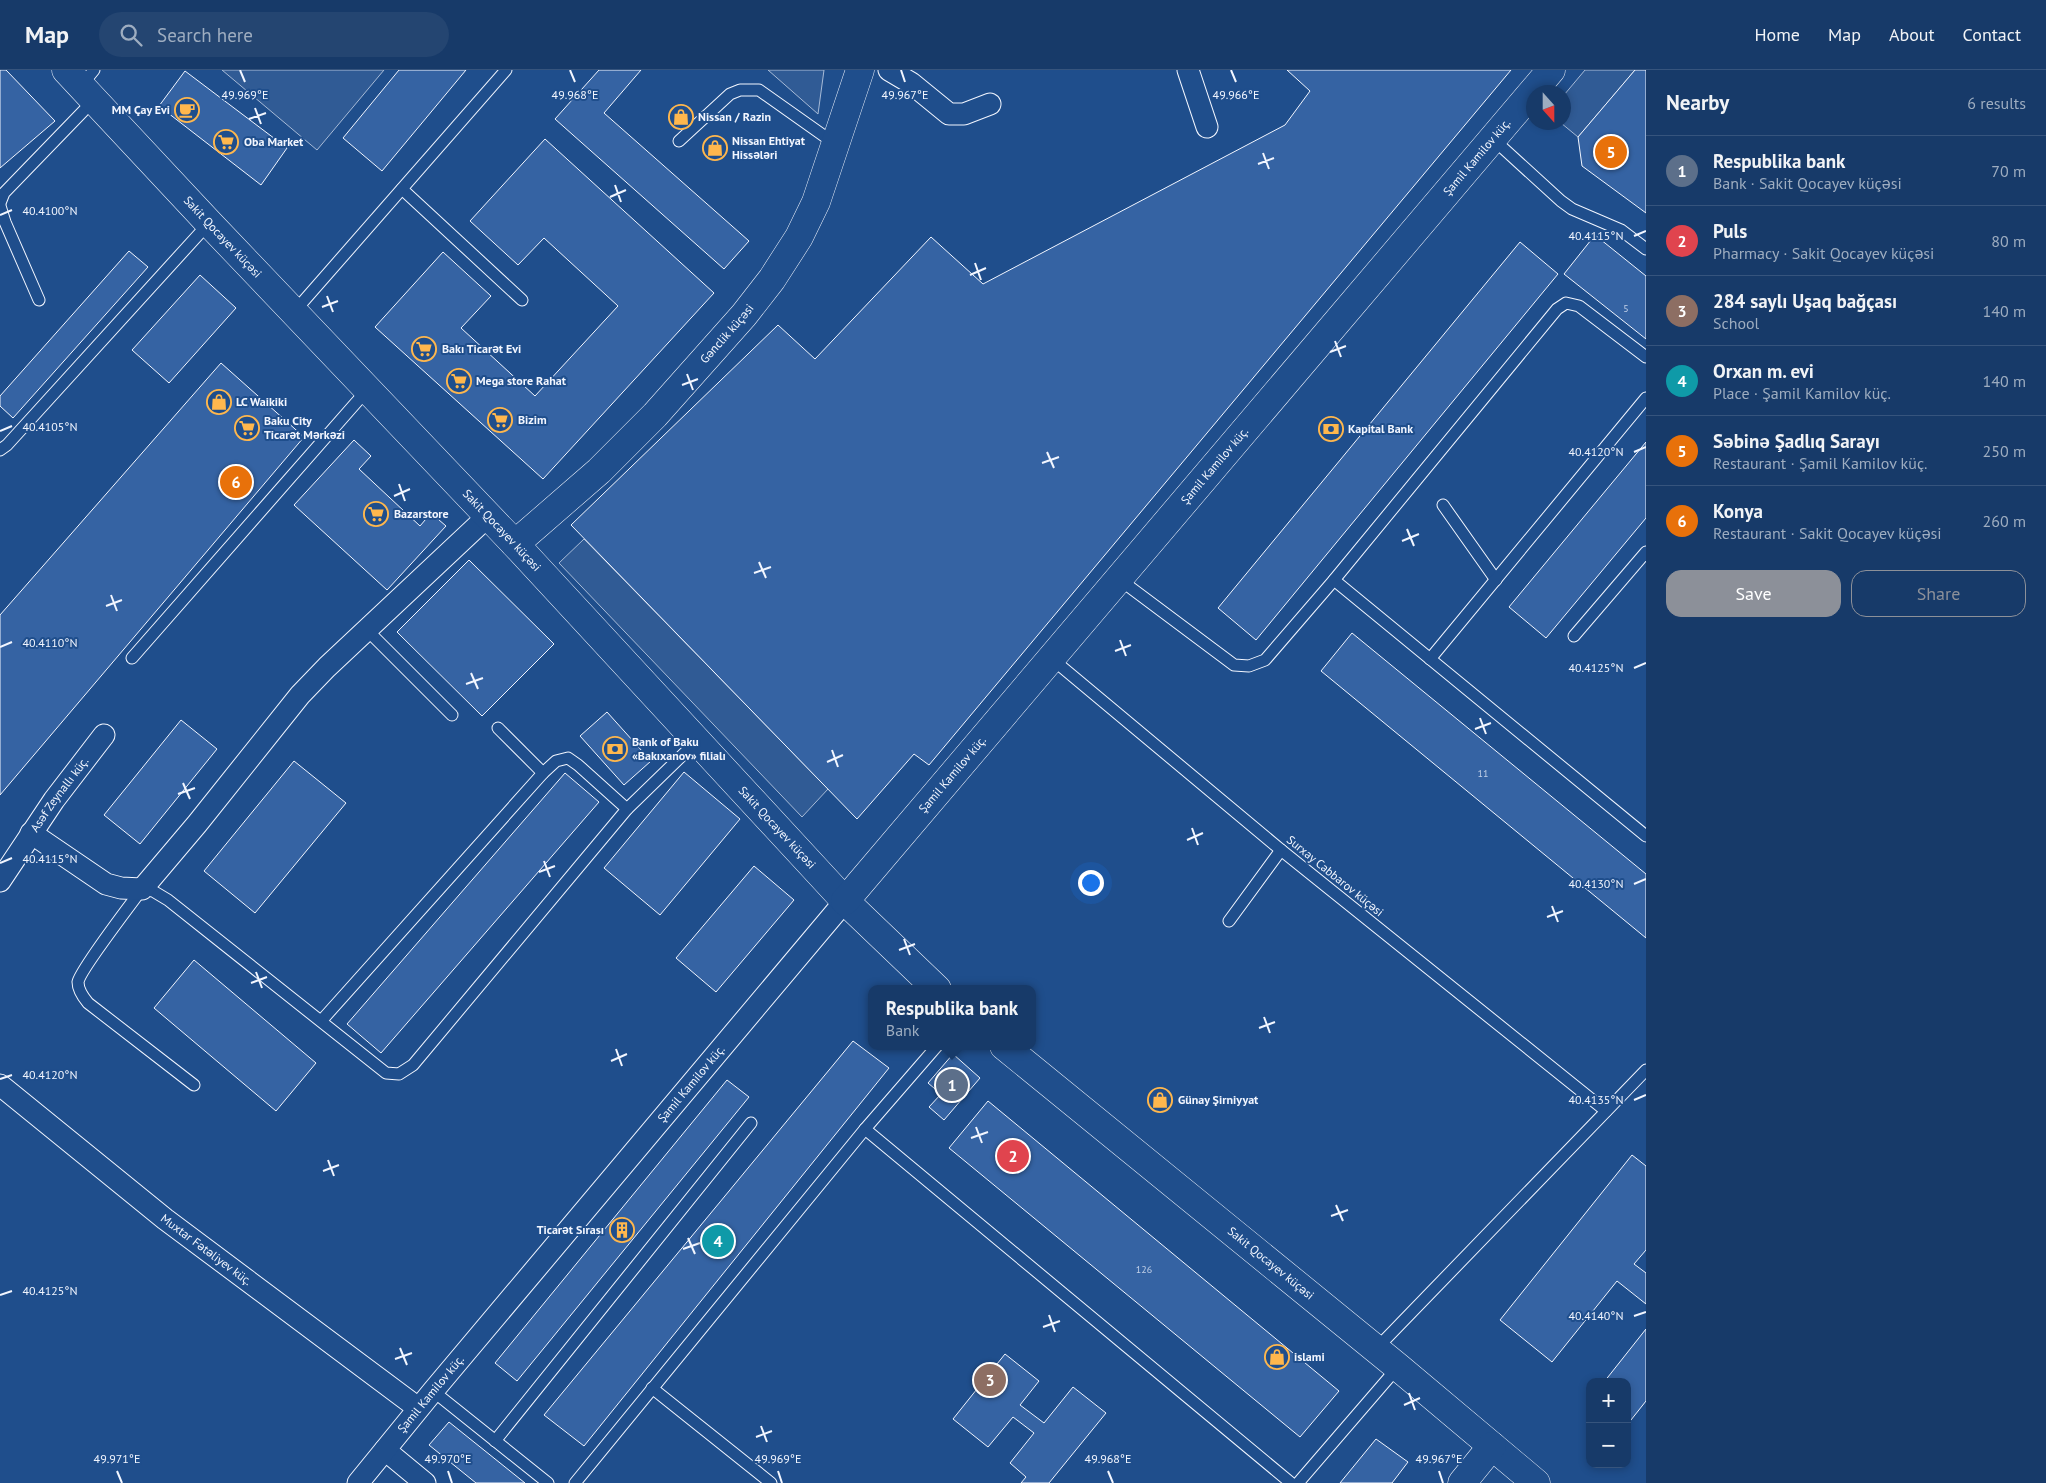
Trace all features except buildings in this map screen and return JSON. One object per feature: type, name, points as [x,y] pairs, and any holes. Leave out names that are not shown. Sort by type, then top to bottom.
[{"type":"street","name":"Gənclik küçəsi","points":[[515,544],[599,471],[655,415],[744,315],[772,279],[799,237],[816,202],[860,70]]},
{"type":"street","points":[[889,70],[911,83],[949,114],[964,114],[990,104]]},
{"type":"street","points":[[1188,70],[1207,127]]},
{"type":"street","name":"Şamil Kamilov küç.","points":[[358,1483],[432,1391],[1491,138],[1551,70]]},
{"type":"street","name":"Sakit Qocayev küçəsi","points":[[84,82],[209,224],[515,544],[846,901],[933,985]]},
{"type":"street","points":[[31,833],[106,884],[120,888],[142,889],[197,824],[300,695],[488,516]]},
{"type":"street","name":"Asəf Zeynallı küç.","points":[[0,881],[54,800],[104,735]]},
{"type":"street","name":"Sakit Qocayev küçəsi","points":[[1009,1050],[1398,1367],[1536,1483]]},
{"type":"street","name":"Muxtar Fətəliyev küç.","points":[[0,1085],[165,1219],[418,1408]]},
{"type":"street","points":[[1462,1483],[1492,1446]]},
{"type":"street","points":[[385,1450],[425,1483]]},
{"type":"lane","points":[[294,312],[506,70]]},
{"type":"lane","points":[[39,300],[5,222],[0,204],[4,193],[84,82]]},
{"type":"lane","points":[[679,141],[730,94],[740,90],[759,90],[836,144]]},
{"type":"lane","points":[[1491,138],[1561,202],[1572,209],[1621,230],[1646,249]]},
{"type":"lane","points":[[402,189],[522,300]]},
{"type":"lane","points":[[0,450],[7,445],[209,224]]},
{"type":"lane","points":[[1119,579],[1234,665],[1249,666],[1265,660],[1334,580],[1557,309],[1566,303],[1579,306],[1646,357]]},
{"type":"lane","points":[[132,658],[368,389]]},
{"type":"lane","points":[[1430,659],[1646,398]]},
{"type":"lane","points":[[1443,505],[1496,580]]},
{"type":"lane","points":[[1574,636],[1646,552]]},
{"type":"lane","points":[[1334,580],[1646,836]]},
{"type":"lane","points":[[367,630],[452,715]]},
{"type":"lane","name":"Surxay Cabbarov küçəsi","points":[[1051,658],[1281,850],[1606,1111]]},
{"type":"lane","points":[[498,728],[543,773]]},
{"type":"lane","points":[[194,1085],[88,1003],[80,992],[78,982],[87,966],[142,889],[154,891],[168,900],[322,1020],[386,1073],[399,1074],[413,1065],[626,809],[697,741]]},
{"type":"lane","points":[[322,1020],[543,773],[556,761],[568,758],[626,809]]},
{"type":"lane","points":[[1228,921],[1281,850]]},
{"type":"lane","points":[[575,1483],[864,1129],[933,1050]]},
{"type":"lane","points":[[1376,1349],[1646,1070]]},
{"type":"lane","points":[[495,1440],[751,1123]]},
{"type":"lane","points":[[864,1129],[1291,1483]]},
{"type":"lane","points":[[1298,1483],[1398,1367]]},
{"type":"lane","points":[[652,1388],[771,1483]]},
{"type":"lane","points":[[432,1391],[548,1483]]},
{"type":"shaded area","points":[[222,70],[384,70],[317,150]]},
{"type":"shaded area","points":[[768,70],[824,70],[818,114]]},
{"type":"shaded area","points":[[1585,70],[1635,70],[1578,137],[1570,130],[1571,87]]},
{"type":"shaded area","points":[[584,539],[828,789],[802,817],[559,563]]},
{"type":"place","name":"MM Çay Evi","points":[[187,110]]},
{"type":"place","name":"Nissan / Razin","points":[[681,117]]},
{"type":"place","name":"Oba Market","points":[[226,142]]},
{"type":"place","name":"Nissan Ehtiyat Hissələri","points":[[715,148]]},
{"type":"place","name":"Səbinə Şadlıq Sarayı","points":[[1611,152]]},
{"type":"place","name":"Bakı Ticarət Evi","points":[[424,349]]},
{"type":"place","name":"Mega store Rahat","points":[[459,381]]},
{"type":"place","name":"LC Waikiki","points":[[219,402]]},
{"type":"place","name":"Bizim","points":[[500,420]]},
{"type":"place","name":"Baku City Ticarət Mərkəzi","points":[[247,428]]},
{"type":"place","name":"Kapital Bank","points":[[1331,429]]},
{"type":"place","name":"Konya","points":[[236,482]]},
{"type":"place","name":"Bazarstore","points":[[376,514]]},
{"type":"place","name":"Bank of Baku «Bakıxanov» filialı","points":[[615,749]]},
{"type":"place","name":"Respublika bank","points":[[952,1085]]},
{"type":"place","name":"Günay Şirniyyat","points":[[1160,1100]]},
{"type":"place","name":"Puls","points":[[1013,1156]]},
{"type":"place","name":"Ticarət Sırası","points":[[622,1230]]},
{"type":"place","name":"Orxan m. evi","points":[[718,1241]]},
{"type":"place","name":"islami","points":[[1277,1357]]},
{"type":"place","name":"284 saylı Uşaq bağçası","points":[[990,1380]]}]
